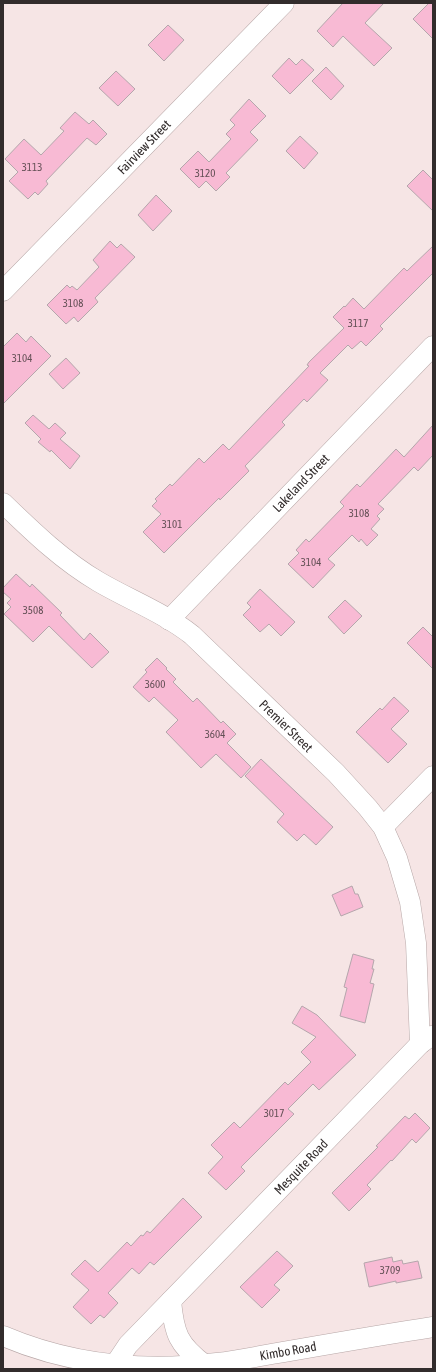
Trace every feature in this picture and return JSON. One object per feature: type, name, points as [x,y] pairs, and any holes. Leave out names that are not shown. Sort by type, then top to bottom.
[{"type":"street","name":"Fairview Street","points":[[3,291],[284,3]]},
{"type":"street","name":"Lakeland Street","points":[[169,620],[433,346]]},
{"type":"street","name":"Premier Street","points":[[3,503],[48,546],[74,566],[99,582],[169,620],[192,635],[336,773],[368,808],[383,827],[398,858],[410,902],[427,1039]]},
{"type":"street","points":[[383,827],[433,776]]},
{"type":"street","name":"Mesquite Road","points":[[114,1367],[128,1345],[427,1039]]},
{"type":"street","points":[[170,1301],[172,1320],[178,1338],[184,1346],[204,1365]]},
{"type":"street","name":"Kimbo Road","points":[[3,1336],[29,1347],[55,1355],[114,1367],[165,1367],[204,1365],[433,1326]]},
{"type":"building","points":[[343,3],[384,3],[365,23],[392,48],[374,66],[343,36],[333,47],[317,31]]},
{"type":"building","points":[[429,3],[433,3],[433,39],[413,19]]},
{"type":"building","points":[[168,25],[184,40],[164,61],[148,45]]},
{"type":"building","points":[[289,58],[296,65],[302,59],[314,70],[290,94],[272,76]]},
{"type":"building","points":[[326,67],[344,86],[331,100],[312,81]]},
{"type":"building","points":[[116,71],[135,89],[118,106],[99,88]]},
{"type":"building","points":[[249,99],[266,116],[250,132],[258,140],[226,173],[230,177],[216,191],[206,181],[199,188],[180,169],[198,151],[209,162],[231,139],[226,134],[235,125],[230,120]]},
{"type":"building","points":[[75,112],[89,124],[93,120],[107,134],[96,145],[87,138],[46,181],[48,184],[38,195],[35,192],[28,199],[9,181],[18,172],[5,159],[24,139],[41,155],[64,131],[60,128]]},
{"type":"building","points":[[300,136],[318,153],[304,169],[286,151]]},
{"type":"building","points":[[423,170],[433,180],[433,211],[407,186]]},
{"type":"building","points":[[156,195],[172,211],[153,231],[138,215]]},
{"type":"building","points":[[110,241],[117,248],[121,244],[135,257],[95,298],[98,302],[78,322],[74,317],[66,324],[47,305],[67,285],[70,288],[72,286],[77,290],[99,267],[93,260]]},
{"type":"building","points":[[433,246],[433,273],[380,326],[383,329],[366,346],[361,341],[352,349],[348,345],[320,373],[328,380],[307,402],[304,399],[282,422],[285,425],[245,466],[249,471],[220,500],[219,498],[164,553],[143,532],[161,514],[152,506],[157,501],[155,499],[170,484],[172,486],[199,458],[204,463],[223,444],[229,450],[309,366],[307,365],[309,362],[344,328],[333,317],[344,306],[345,307],[353,298],[364,309],[404,268],[407,271]]},
{"type":"building","points":[[17,333],[26,342],[31,336],[51,356],[3,404],[3,347]]},
{"type":"building","points":[[66,358],[80,373],[63,389],[49,374]]},
{"type":"building","points":[[33,415],[49,429],[55,423],[66,433],[60,439],[80,456],[70,469],[51,450],[50,452],[38,442],[41,439],[25,423]]},
{"type":"building","points":[[433,425],[433,455],[418,471],[414,467],[378,504],[384,509],[377,516],[380,519],[371,529],[378,535],[367,546],[361,539],[359,542],[352,535],[328,559],[335,565],[313,588],[288,564],[299,553],[296,550],[306,539],[309,542],[344,506],[340,502],[357,484],[360,487],[396,449],[404,457]]},
{"type":"building","points":[[16,574],[30,587],[32,584],[62,613],[60,615],[84,640],[90,633],[109,652],[92,668],[49,626],[33,642],[4,614],[11,607],[7,603],[11,599],[3,592],[3,588]]},
{"type":"building","points":[[260,589],[295,622],[281,636],[269,624],[260,632],[243,615],[251,607],[247,603]]},
{"type":"building","points":[[345,600],[362,616],[344,634],[328,617]]},
{"type":"building","points":[[423,627],[433,637],[433,669],[407,643]]},
{"type":"building","points":[[157,658],[176,679],[173,682],[193,702],[197,698],[221,723],[223,721],[236,734],[227,743],[251,767],[241,778],[216,754],[201,768],[166,732],[178,720],[154,697],[149,702],[133,687],[147,672],[145,670]]},
{"type":"building","points":[[394,697],[409,711],[391,729],[407,744],[388,763],[356,732],[380,708],[382,710]]},
{"type":"building","points":[[261,759],[333,827],[316,845],[304,834],[297,841],[277,822],[284,814],[245,776]]},
{"type":"building","points":[[352,886],[355,894],[358,894],[363,907],[341,916],[332,895]]},
{"type":"building","points":[[353,954],[374,960],[372,969],[374,969],[370,983],[374,984],[365,1023],[340,1016],[347,988],[344,987]]},
{"type":"building","points":[[302,1006],[317,1015],[356,1055],[319,1090],[313,1084],[288,1109],[294,1114],[241,1167],[245,1171],[226,1190],[208,1173],[223,1157],[211,1145],[234,1122],[240,1128],[285,1082],[288,1085],[311,1062],[301,1052],[316,1037],[292,1023]]},
{"type":"building","points":[[415,1113],[430,1128],[416,1143],[412,1139],[392,1161],[391,1160],[367,1185],[371,1189],[349,1211],[332,1193],[378,1147],[376,1146],[405,1116],[409,1119]]},
{"type":"building","points":[[183,1198],[202,1217],[154,1265],[150,1262],[139,1274],[132,1268],[108,1293],[118,1303],[104,1318],[100,1315],[91,1324],[73,1307],[89,1290],[71,1274],[85,1260],[98,1272],[127,1242],[131,1246],[141,1235],[143,1236],[147,1231],[150,1233]]},
{"type":"building","points":[[277,1251],[293,1266],[274,1285],[280,1290],[262,1308],[240,1287]]},
{"type":"building","points":[[392,1257],[393,1262],[402,1260],[403,1264],[418,1261],[422,1278],[396,1283],[396,1281],[369,1287],[364,1263]]}]
